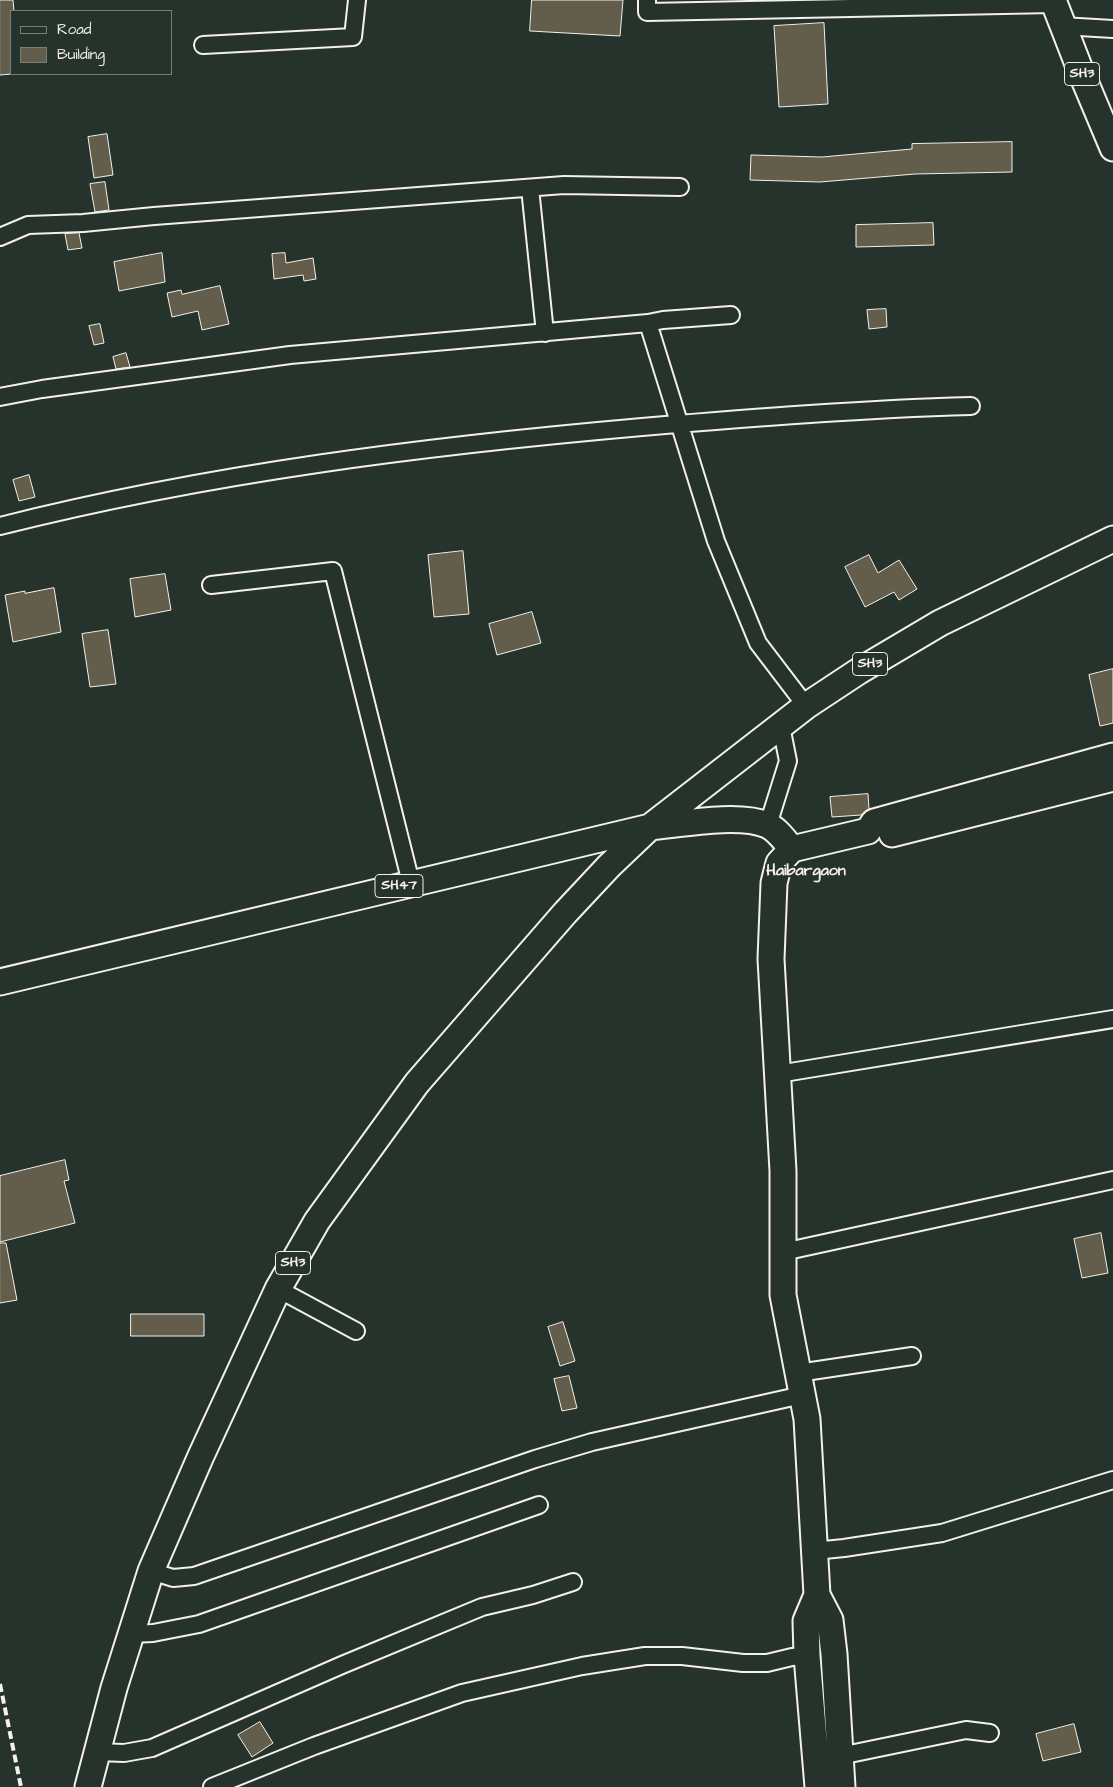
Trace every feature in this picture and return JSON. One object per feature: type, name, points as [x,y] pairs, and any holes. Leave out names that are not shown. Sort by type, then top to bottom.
[{"type":"main road","name":"SH3","points":[[1057,10],[1113,148]]},
{"type":"main road","name":"SH3","points":[[88,1787],[130,1634],[151,1571],[200,1458],[278,1289],[317,1221],[417,1083],[566,913],[609,866],[650,827],[806,706],[887,653],[940,623],[1113,539]]},
{"type":"main road","points":[[842,1787],[834,1654],[830,1620],[817,1595],[807,1420],[783,1294],[783,1171],[771,959],[774,883],[779,863],[792,849],[868,831],[874,822],[1113,756]]},
{"type":"main road","points":[[868,831],[876,838],[1113,778]]},
{"type":"main road","name":"SH47","points":[[0,982],[650,827],[739,820],[768,825]]},
{"type":"main road","points":[[768,825],[792,849]]},
{"type":"main road","points":[[817,1595],[806,1621],[807,1656],[818,1787]]},
{"type":"street","points":[[202,45],[353,37],[356,0]]},
{"type":"street","points":[[647,0],[647,12],[1057,10],[1113,29]]},
{"type":"street","points":[[0,237],[28,225],[83,223],[564,185],[680,187]]},
{"type":"street","points":[[530,188],[546,333]]},
{"type":"street","points":[[0,397],[290,355],[731,315]]},
{"type":"street","points":[[648,323],[716,541],[758,643],[806,706]]},
{"type":"street","points":[[0,526],[94,503],[174,487],[282,469],[538,436],[886,409],[971,406]]},
{"type":"street","points":[[211,586],[333,571],[411,883]]},
{"type":"street","points":[[768,825],[788,761],[781,726]]},
{"type":"street","points":[[778,1074],[1113,1019]]},
{"type":"street","points":[[783,1252],[1113,1180]]},
{"type":"street","points":[[278,1289],[356,1331]]},
{"type":"street","points":[[151,1571],[173,1578],[194,1576],[559,1452],[800,1384],[912,1356]]},
{"type":"street","points":[[814,1552],[942,1532],[1113,1480]]},
{"type":"street","points":[[130,1634],[153,1633],[198,1624],[539,1505]]},
{"type":"street","points":[[97,1752],[124,1753],[152,1748],[342,1665],[482,1607],[573,1582]]},
{"type":"street","points":[[212,1787],[314,1746],[462,1693],[573,1668],[646,1656],[682,1656],[713,1661],[759,1663],[807,1656]]},
{"type":"street","points":[[840,1756],[966,1730],[990,1733]]},
{"type":"building","points":[[0,0],[13,0],[14,10],[10,10],[10,74],[0,75]]},
{"type":"building","points":[[532,0],[623,0],[620,36],[530,31]]},
{"type":"building","points":[[824,23],[828,104],[779,107],[774,26]]},
{"type":"building","points":[[107,134],[113,175],[94,178],[88,137]]},
{"type":"building","points":[[1012,142],[1012,172],[915,174],[820,182],[750,180],[751,155],[822,157],[912,149],[912,144]]},
{"type":"building","points":[[105,182],[109,210],[95,212],[90,184]]},
{"type":"building","points":[[933,223],[934,245],[856,247],[856,225]]},
{"type":"building","points":[[79,233],[82,248],[68,250],[65,234]]},
{"type":"building","points":[[162,253],[165,282],[119,291],[114,262]]},
{"type":"building","points":[[285,253],[286,263],[313,258],[316,279],[304,281],[303,275],[274,279],[272,254]]},
{"type":"building","points":[[220,286],[229,324],[202,330],[198,311],[172,317],[167,293],[181,290],[182,294]]},
{"type":"building","points":[[886,309],[887,327],[869,329],[867,310]]},
{"type":"building","points":[[100,324],[104,343],[94,345],[89,326]]},
{"type":"building","points":[[126,353],[130,367],[116,369],[113,357]]},
{"type":"building","points":[[29,475],[35,497],[19,501],[13,480]]},
{"type":"building","points":[[463,551],[469,614],[434,617],[428,555]]},
{"type":"building","points":[[869,555],[878,573],[899,560],[917,589],[899,600],[894,592],[865,607],[845,567]]},
{"type":"building","points":[[165,574],[171,610],[135,617],[130,579]]},
{"type":"building","points":[[54,588],[61,632],[13,642],[5,595]]},
{"type":"building","points":[[532,612],[541,643],[497,655],[489,624]]},
{"type":"building","points":[[108,630],[116,684],[90,687],[82,634]]},
{"type":"building","points":[[1113,669],[1113,723],[1100,726],[1089,675]]},
{"type":"building","points":[[868,794],[869,809],[861,815],[832,817],[830,797]]},
{"type":"building","points":[[65,1160],[69,1180],[64,1181],[75,1223],[0,1242],[0,1176]]},
{"type":"building","points":[[1101,1233],[1108,1273],[1082,1278],[1074,1239]]},
{"type":"building","points":[[0,1243],[6,1243],[17,1300],[0,1303]]},
{"type":"building","points":[[131,1314],[204,1314],[204,1336],[131,1336]]},
{"type":"building","points":[[563,1322],[575,1361],[560,1366],[548,1327]]},
{"type":"building","points":[[569,1376],[577,1408],[562,1411],[554,1379]]},
{"type":"building","points":[[260,1722],[273,1743],[252,1757],[238,1735]]},
{"type":"building","points":[[1074,1724],[1081,1752],[1043,1761],[1036,1734]]},
{"type":"railway","points":[[0,1684],[21,1787]]},
{"type":"district","name":"Haibargaon","points":[[806,872]]}]
